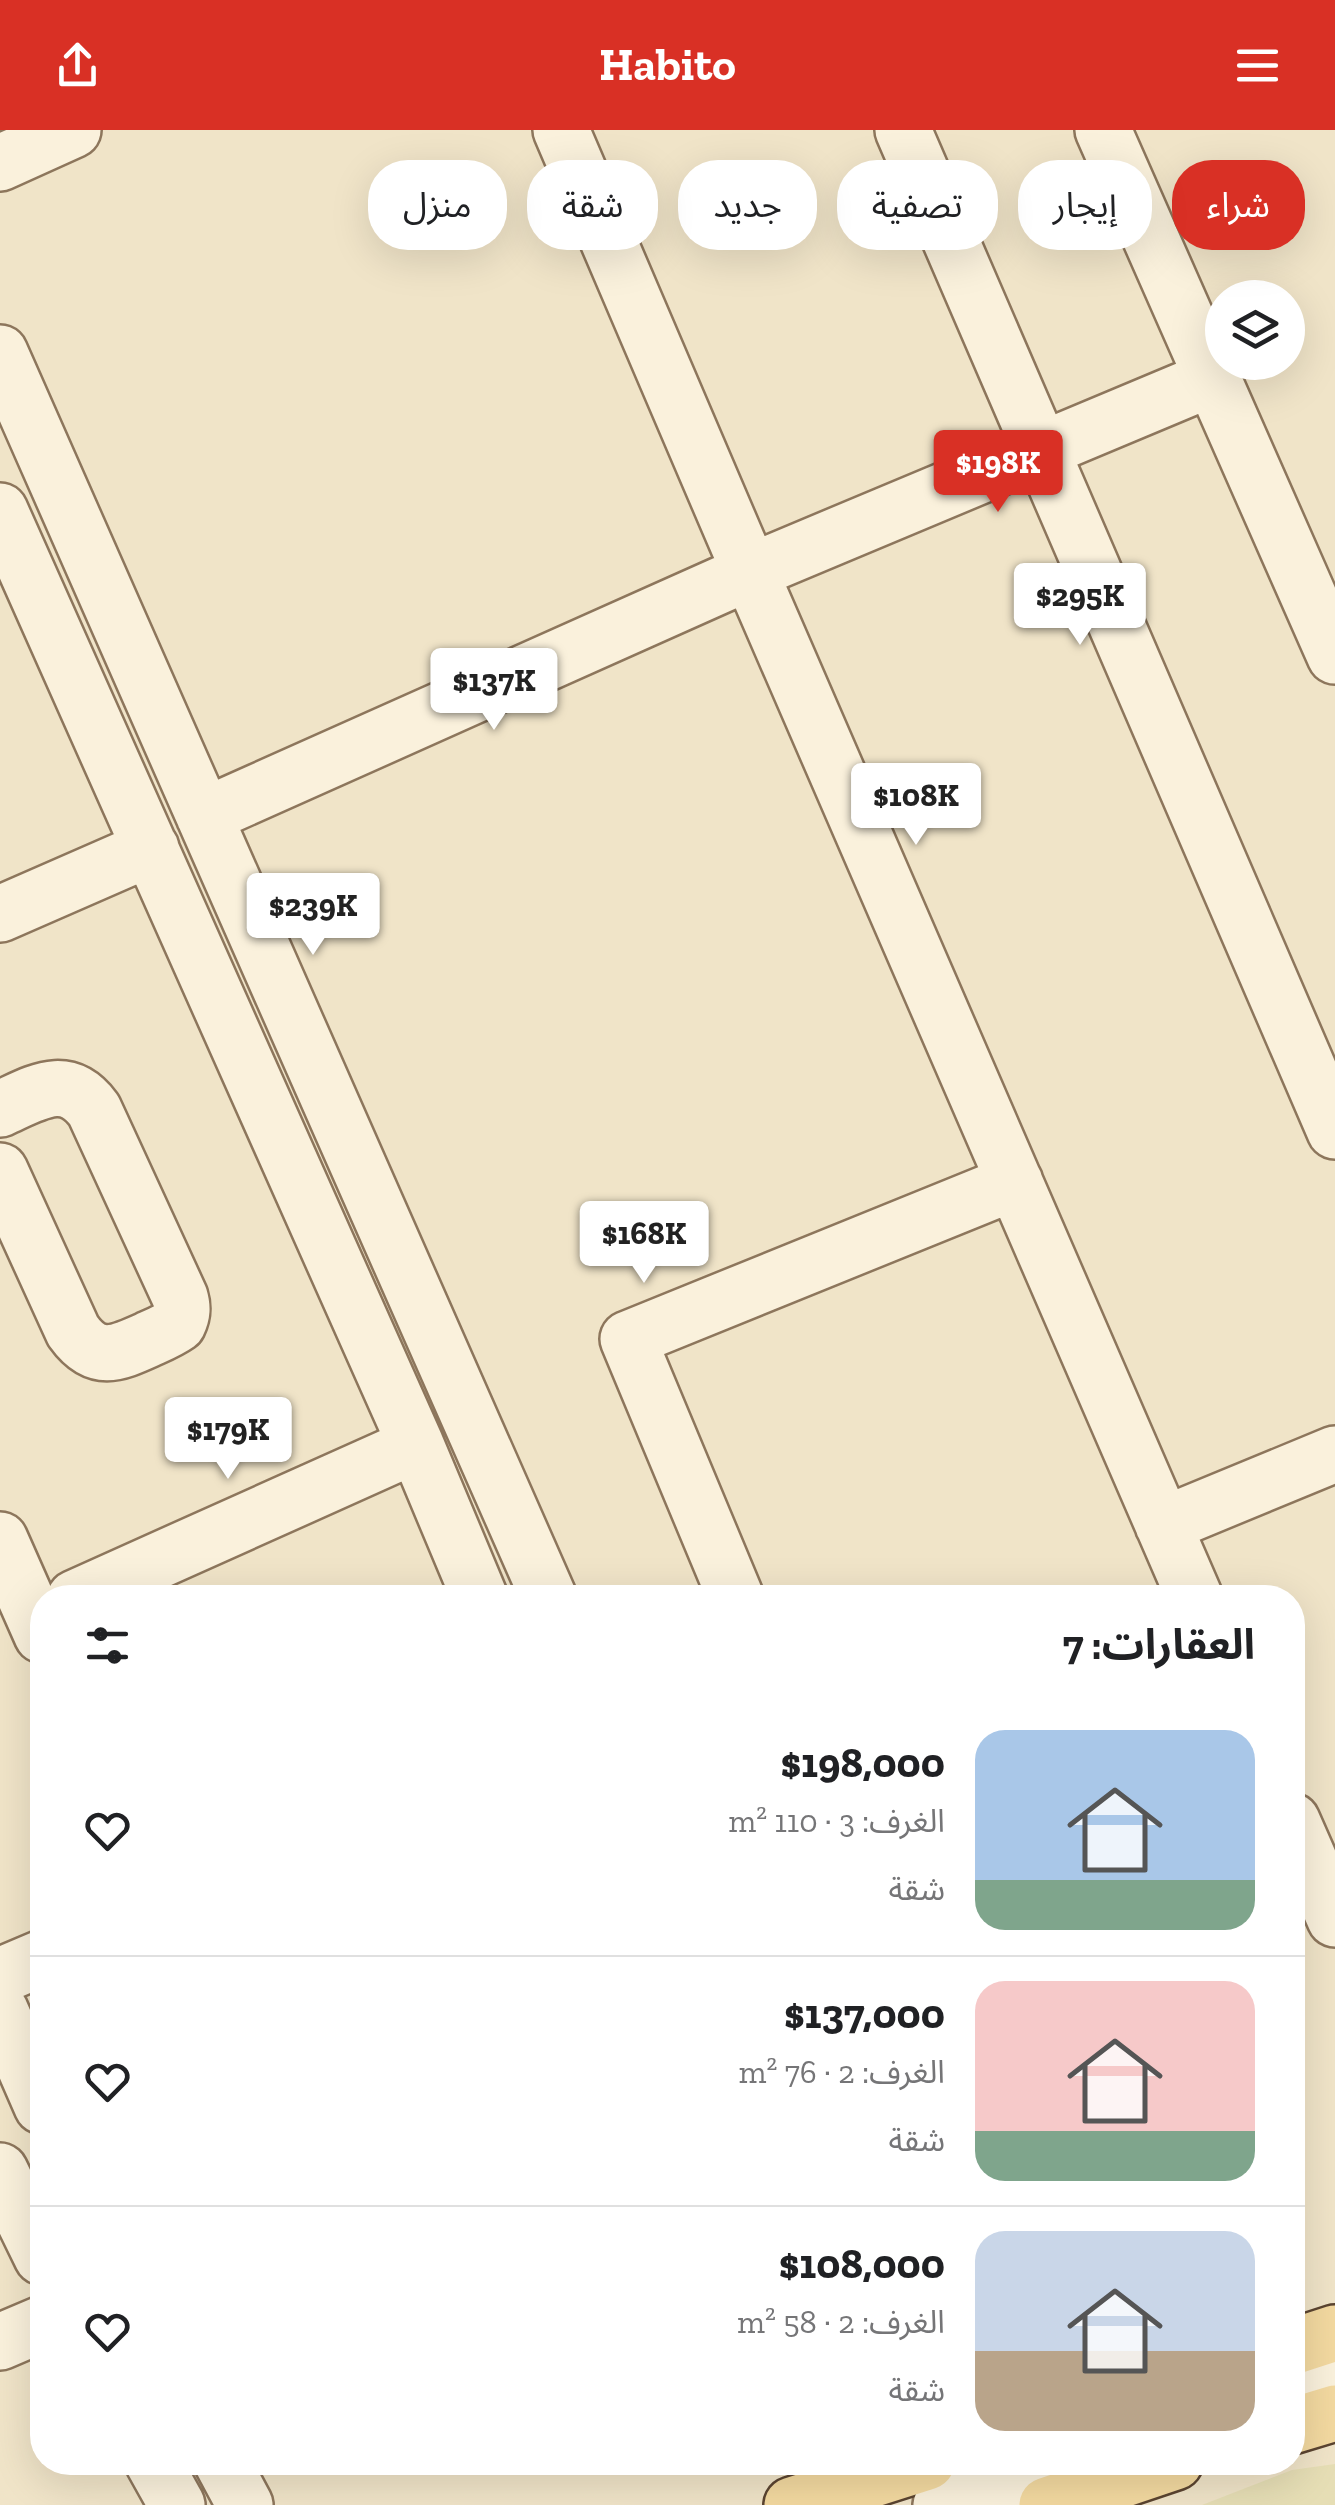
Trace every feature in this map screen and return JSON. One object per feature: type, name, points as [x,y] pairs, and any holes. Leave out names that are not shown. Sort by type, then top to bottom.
[{"type":"main road","points":[[1305,2422],[1335,2414]]},
{"type":"main road","points":[[792,2505],[844,2475]]},
{"type":"main road","points":[[1047,2505],[1136,2475]]},
{"type":"street","points":[[0,163],[73,130]]},
{"type":"street","points":[[561,130],[1189,1585]]},
{"type":"street","points":[[904,130],[1335,1131]]},
{"type":"street","points":[[1103,130],[1205,362]]},
{"type":"street","points":[[0,353],[543,1585]]},
{"type":"street","points":[[204,816],[750,572],[1207,380]]},
{"type":"street","points":[[1213,380],[1335,656]]},
{"type":"street","points":[[0,511],[416,1445],[475,1585]]},
{"type":"street","points":[[0,914],[150,848]]},
{"type":"street","points":[[0,1109],[56,1086],[76,1092],[86,1100],[180,1297],[183,1306],[178,1324],[121,1352],[108,1354],[82,1342],[18,1256],[0,1172]]},
{"type":"street","points":[[731,1585],[628,1339],[1014,1182]]},
{"type":"street","points":[[111,1585],[416,1445]]},
{"type":"street","points":[[1163,1525],[1335,1454]]},
{"type":"street","points":[[0,1540],[30,1600]]},
{"type":"street","points":[[1305,1851],[1335,1919]]},
{"type":"street","points":[[0,1976],[30,1963]]},
{"type":"street","points":[[0,2010],[30,2079]]},
{"type":"street","points":[[0,2171],[30,2232]]},
{"type":"street","points":[[0,2342],[30,2329]]},
{"type":"street","points":[[1305,2397],[1335,2387]]},
{"type":"street","points":[[161,2475],[177,2505]]},
{"type":"street","points":[[229,2475],[245,2505]]},
{"type":"street","points":[[941,2505],[1025,2475]]},
{"type":"street","points":[[992,2505],[1078,2475]]},
{"type":"shaded area","points":[[1335,2464],[1335,2505],[1202,2505],[1279,2475],[1305,2475],[1305,2468]]}]
